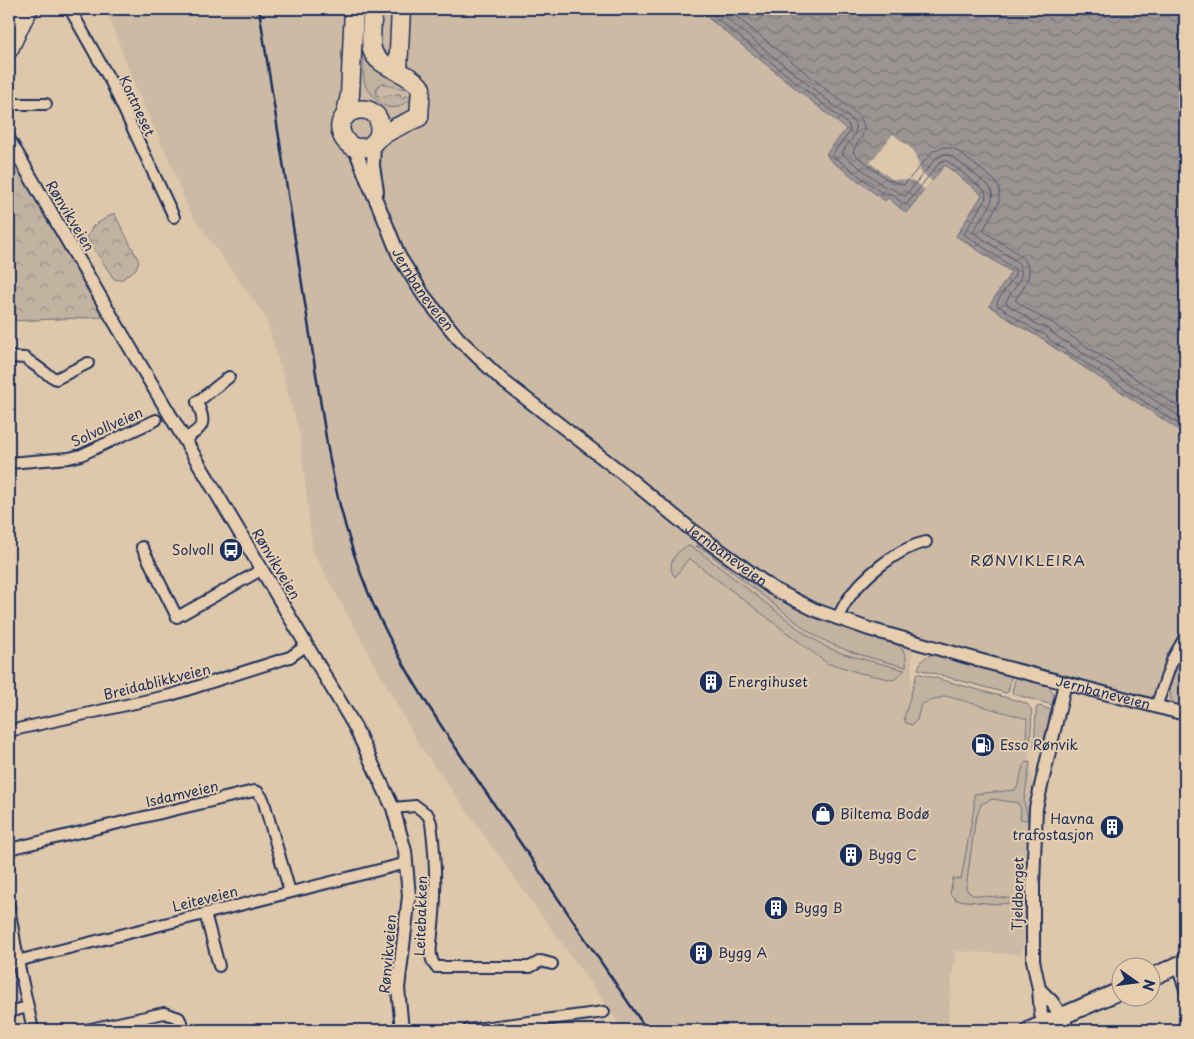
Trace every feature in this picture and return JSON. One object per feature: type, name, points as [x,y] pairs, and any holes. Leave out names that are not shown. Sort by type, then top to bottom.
[{"type":"highway","points":[[9,17],[14,9]]},
{"type":"highway","points":[[9,49],[29,9]]},
{"type":"highway","name":"Jernbaneveien","points":[[352,146],[345,140],[341,131],[350,95],[354,9]]},
{"type":"highway","points":[[373,9],[372,49],[374,55],[380,62],[413,78],[421,88],[419,117]]},
{"type":"highway","points":[[398,70],[401,9]]},
{"type":"highway","name":"Jernbaneveien","points":[[353,42],[359,84],[380,125],[376,140]]},
{"type":"highway","points":[[344,117],[353,110],[364,109],[407,118],[419,117]]},
{"type":"highway","points":[[352,146],[361,148],[419,117]]},
{"type":"main road","points":[[1162,973],[1181,964]]},
{"type":"main road","points":[[1050,1026],[1112,997]]},
{"type":"street","name":"Kortneset","points":[[70,9],[111,82],[174,217]]},
{"type":"street","points":[[9,104],[46,104]]},
{"type":"street","name":"Jernbaneveien","points":[[376,140],[373,166],[383,216]]},
{"type":"street","name":"Rønvikveien","points":[[9,144],[186,439],[261,570],[355,727],[393,808],[407,863],[409,896],[398,988],[402,1030]]},
{"type":"street","name":"Jernbaneveien","points":[[352,146],[399,256],[424,296],[458,338],[502,380],[772,588],[837,619],[1065,683],[1185,714]]},
{"type":"street","points":[[9,357],[25,358],[56,379],[88,364]]},
{"type":"street","points":[[186,439],[199,430],[203,422],[197,402],[229,377]]},
{"type":"street","name":"Solvollveien","points":[[9,463],[69,458],[81,455],[156,420]]},
{"type":"street","points":[[837,619],[845,603],[856,589],[883,564],[912,545],[926,542]]},
{"type":"street","points":[[142,548],[177,617],[261,570]]},
{"type":"street","points":[[1156,707],[1173,658],[1185,637]]},
{"type":"street","name":"Breidablikkveien","points":[[9,731],[171,695],[290,657],[306,645]]},
{"type":"street","name":"Tjeldberget","points":[[1050,1026],[1033,960],[1036,808],[1065,683]]},
{"type":"street","name":"Isdamveien","points":[[9,849],[258,792],[263,799],[290,892]]},
{"type":"street","name":"Leitebakken","points":[[393,808],[416,806],[428,816],[431,822],[436,882],[430,947],[432,962],[436,967],[530,967],[541,961],[552,964]]},
{"type":"street","name":"Leiteveien","points":[[13,962],[407,863]]},
{"type":"street","points":[[9,906],[13,962],[28,1007],[33,1030]]},
{"type":"street","points":[[205,913],[219,966]]},
{"type":"street","points":[[1181,964],[1185,989]]},
{"type":"street","points":[[1039,989],[1052,1002],[1050,1026]]},
{"type":"street","points":[[9,1012],[28,1007]]},
{"type":"street","points":[[468,1030],[604,1012]]},
{"type":"street","points":[[86,1030],[164,1013],[180,1018],[185,1030]]},
{"type":"shaded area","points":[[107,9],[697,9],[846,129],[826,155],[885,201],[888,198],[906,213],[945,165],[982,195],[956,236],[1011,272],[989,306],[1043,339],[1185,434],[1185,714],[913,637],[911,687],[1025,720],[1036,808],[1022,955],[955,951],[947,1030],[624,1030],[418,743],[313,552],[299,431],[266,318],[189,211],[170,162],[136,88]]},
{"type":"green space","points":[[361,9],[368,9],[367,50],[410,89],[398,88],[382,83],[377,87],[376,95],[379,96],[400,94],[401,98],[405,97],[405,95],[412,96],[411,100],[398,107],[385,106],[366,87],[363,55],[360,51]]},
{"type":"green space","points":[[9,155],[106,317],[9,321]]},
{"type":"green space","points":[[114,213],[139,261],[136,269],[121,280],[114,279],[87,238],[93,226]]},
{"type":"green space","points":[[689,546],[700,552],[803,632],[826,647],[844,654],[905,670],[894,680],[828,664],[689,558],[675,577],[671,568],[673,558]]},
{"type":"green space","points":[[695,546],[707,549],[734,569],[791,605],[840,626],[895,643],[904,653],[906,667],[856,653],[819,638],[706,551]]},
{"type":"green space","points":[[1185,646],[1185,708],[1174,704],[1170,692],[1173,675]]},
{"type":"green space","points":[[936,654],[1012,675],[1008,692],[918,669],[925,658]]},
{"type":"green space","points":[[917,673],[1026,703],[1031,709],[1032,714],[1030,746],[1026,742],[1027,719],[946,696],[921,704],[917,720],[912,725],[906,723],[904,718]]},
{"type":"green space","points":[[1016,676],[1048,685],[1054,695],[1053,705],[1013,694]]},
{"type":"green space","points":[[1039,706],[1052,710],[1043,744],[1034,748],[1036,710]]},
{"type":"green space","points":[[1030,762],[1024,801],[1028,820],[1020,819],[1021,809],[1018,803],[993,799],[981,804],[975,822],[966,888],[973,895],[1017,899],[1017,903],[997,904],[956,900],[950,894],[953,878],[961,879],[974,808],[974,794],[1015,790],[1025,763]]},
{"type":"water","points":[[697,9],[1185,9],[1185,434],[1043,339],[989,306],[1011,272],[956,236],[982,195],[945,165],[906,213],[888,198],[885,201],[830,160],[826,154],[846,129]]},
{"type":"pier","points":[[893,134],[914,151],[921,172],[932,181],[925,190],[914,181],[892,179],[870,163]]},
{"type":"railway","points":[[259,9],[327,444],[344,521],[362,578],[384,628],[435,716],[647,1030]]},
{"type":"place","name":"Solvoll","points":[[231,550]]},
{"type":"place","name":"Energihuset","points":[[711,682]]},
{"type":"place","name":"Esso Rønvik","points":[[983,745]]},
{"type":"place","name":"Biltema Bodø","points":[[823,814]]},
{"type":"place","name":"Havna trafostasjon","points":[[1112,827]]},
{"type":"place","name":"Bygg C","points":[[851,855]]},
{"type":"place","name":"Bygg B","points":[[776,908]]},
{"type":"place","name":"Bygg A","points":[[701,953]]},
{"type":"district","name":"RØNVIKLEIRA","points":[[1028,561]]}]
